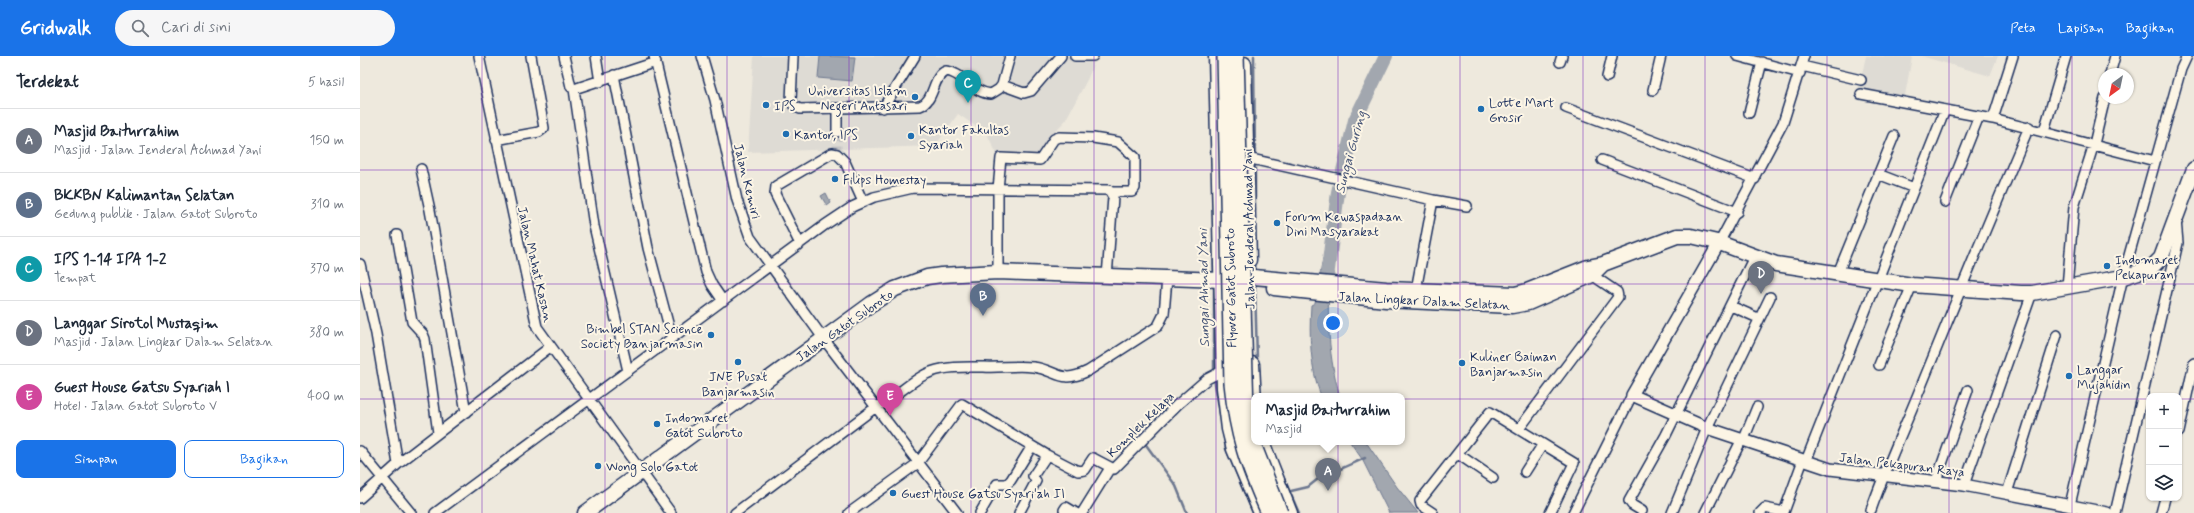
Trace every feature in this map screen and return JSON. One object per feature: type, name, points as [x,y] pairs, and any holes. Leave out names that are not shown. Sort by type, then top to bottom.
[{"type":"highway","name":"Flyover Gatot Subroto","points":[[1225,56],[1234,405],[1238,431],[1245,454],[1269,513]]},
{"type":"highway","name":"Flyover Gatot Subroto","points":[[1236,56],[1246,411],[1251,435]]},
{"type":"highway","name":"Flyover Gatot Subroto","points":[[1253,445],[1280,513]]},
{"type":"main road","name":"Jalan Jenderal Achmad Yani","points":[[1216,56],[1220,227],[1212,280],[1224,337],[1217,373],[1224,388],[1231,436],[1240,464],[1261,513]]},
{"type":"main road","name":"Jalan Jenderal Achmad Yani","points":[[1243,56],[1249,158],[1249,227],[1255,282],[1251,339],[1254,393]]},
{"type":"main road","points":[[1590,271],[1603,264],[1677,236],[1691,236],[1719,243],[1776,264],[1912,285],[2032,293],[2123,277],[2151,268],[2157,264],[2162,258],[2194,169]]},
{"type":"main road","points":[[1220,227],[1229,244],[1235,246],[1241,243],[1249,227]]},
{"type":"main road","name":"Jalan Lingkar Dalam Selatan","points":[[1331,290],[1416,290],[1515,294],[1590,271]]},
{"type":"main road","name":"Jalan Lingkar Dalam Selatan","points":[[1212,280],[1255,282],[1315,288],[1386,300],[1512,306],[1528,303],[1590,271]]},
{"type":"main road","name":"Jalan Gatot Subroto","points":[[585,513],[823,338],[894,290],[913,282],[941,275],[998,272],[1212,280]]},
{"type":"main road","points":[[1224,337],[1229,315],[1235,310],[1242,314],[1251,339]]},
{"type":"main road","points":[[1263,445],[1290,513]]},
{"type":"street","name":"Jalan Mahat Kasan","points":[[479,56],[537,327],[671,513]]},
{"type":"street","points":[[496,140],[539,132],[544,128],[531,56]]},
{"type":"street","points":[[564,56],[570,87],[574,89],[594,226],[628,371]]},
{"type":"street","points":[[596,56],[600,82]]},
{"type":"street","name":"Jalan Kemiri","points":[[702,56],[745,226],[755,246],[823,338],[957,513]]},
{"type":"street","points":[[793,56],[791,101],[792,104],[800,109],[883,108],[925,104],[944,71],[952,73],[986,94],[996,91],[1002,85],[1010,56]]},
{"type":"street","points":[[883,108],[915,56]]},
{"type":"street","points":[[1002,85],[1024,93],[1031,92],[1062,56]]},
{"type":"street","points":[[1075,56],[1093,56]]},
{"type":"street","points":[[1608,77],[1612,56]]},
{"type":"street","points":[[1653,90],[1661,56]]},
{"type":"street","points":[[1737,56],[1861,80]]},
{"type":"street","points":[[1573,513],[1632,395],[1755,179],[1783,123],[1804,56]]},
{"type":"street","points":[[1993,119],[2013,56]]},
{"type":"street","points":[[2044,131],[2066,56]]},
{"type":"street","points":[[2112,68],[2115,56]]},
{"type":"street","points":[[2071,508],[2123,277],[2181,69],[2187,56]]},
{"type":"street","points":[[574,89],[600,82],[655,59],[706,272],[712,285],[723,301]]},
{"type":"street","points":[[1749,113],[1762,62]]},
{"type":"street","points":[[614,75],[648,248],[672,338]]},
{"type":"street","points":[[1861,94],[2029,127],[2155,161]]},
{"type":"street","points":[[2067,287],[2074,207],[2094,144],[2104,104]]},
{"type":"street","points":[[1566,108],[1755,179]]},
{"type":"street","points":[[837,109],[837,132]]},
{"type":"street","points":[[1760,513],[1765,508],[1784,512],[1945,110]]},
{"type":"street","points":[[1945,202],[1979,116]]},
{"type":"street","points":[[1871,510],[1883,475],[1959,289],[2029,127]]},
{"type":"street","points":[[1838,273],[1894,136]]},
{"type":"street","points":[[435,513],[825,225],[863,202],[884,194],[913,188],[998,188],[1105,189],[1112,192],[1134,191],[1135,157],[1118,142],[1093,138],[1056,137],[1040,160],[1001,158],[998,188],[998,272]]},
{"type":"street","points":[[800,244],[775,194],[775,188],[837,151],[845,162],[863,202]]},
{"type":"street","points":[[1249,158],[1336,179],[1467,206]]},
{"type":"street","points":[[1602,160],[1737,212]]},
{"type":"street","points":[[421,168],[430,210],[466,412]]},
{"type":"street","points":[[1878,174],[1914,188]]},
{"type":"street","points":[[1107,277],[1112,192]]},
{"type":"street","points":[[1416,290],[1433,200]]},
{"type":"street","points":[[2115,513],[2178,242],[2176,218]]},
{"type":"street","points":[[397,235],[412,322],[423,334],[425,339],[438,433]]},
{"type":"street","points":[[1643,512],[1632,505],[1629,501],[1662,442],[1731,306],[1754,257]]},
{"type":"street","points":[[360,264],[376,334],[398,464]]},
{"type":"street","points":[[1519,430],[1618,297],[1617,292],[1590,271]]},
{"type":"street","points":[[735,513],[876,408],[889,402],[921,376],[939,369],[954,367],[1032,366],[1062,377],[1080,375],[1158,326],[1164,314],[1167,278]]},
{"type":"street","points":[[1879,365],[1912,285]]},
{"type":"street","points":[[1964,485],[2032,293]]},
{"type":"street","points":[[1672,513],[1708,428],[1758,318],[1770,296]]},
{"type":"street","points":[[1731,306],[1758,318]]},
{"type":"street","points":[[2007,493],[2057,335]]},
{"type":"street","points":[[360,498],[398,464],[550,347]]},
{"type":"street","points":[[2180,429],[2194,363]]},
{"type":"street","name":"Komplek Kelapa","points":[[1047,455],[1078,471],[1085,470],[1093,458],[1110,468],[1116,468],[1177,406],[1217,373]]},
{"type":"street","points":[[1936,481],[1968,390]]},
{"type":"street","name":"Jalan Pekapuran Raya","points":[[1632,395],[1708,428],[1830,469],[1850,473],[1883,475],[1964,485],[2007,493],[2071,508],[2107,513]]},
{"type":"street","points":[[849,513],[918,463],[962,404],[1047,455],[1033,476],[1036,481],[1019,513]]},
{"type":"street","points":[[1705,513],[1743,439],[1757,407]]},
{"type":"street","points":[[1433,513],[1421,505],[1420,501],[1458,454],[1489,412],[1495,414],[1574,465],[1550,513]]},
{"type":"street","points":[[1525,472],[1543,444]]},
{"type":"street","points":[[980,513],[997,484],[1008,484],[1032,446]]},
{"type":"street","points":[[360,451],[411,513]]},
{"type":"street","points":[[1458,454],[1493,478]]},
{"type":"street","points":[[1082,513],[1110,468]]},
{"type":"street","points":[[2161,513],[2163,501]]},
{"type":"street","points":[[1064,510],[1066,507],[1076,513]]},
{"type":"shaded area","name":"Universitas Islam Negeri Antasari","points":[[754,56],[1097,56],[1087,80],[1065,121],[1056,130],[1037,159],[998,156],[987,134],[958,114],[935,146],[748,152]]},
{"type":"shaded area","points":[[820,56],[855,57],[852,81],[818,78]]},
{"type":"shaded area","points":[[1866,56],[1912,57],[1904,101],[1858,92]]},
{"type":"shaded area","points":[[1921,56],[1998,56],[1990,76]]},
{"type":"shaded area","points":[[826,193],[831,203],[827,206],[821,196]]},
{"type":"shaded area","points":[[1323,258],[1331,258],[1328,310],[1330,345],[1335,379],[1339,393],[1320,393],[1317,385],[1312,363],[1310,340],[1311,305],[1315,303]]},
{"type":"shaded area","points":[[1352,445],[1368,445],[1397,487],[1418,513],[1389,513],[1362,459]]},
{"type":"waterway","name":"Sungai Ahmad Yani","points":[[1254,56],[1255,157]]},
{"type":"waterway","name":"Sungai Guring","points":[[1327,277],[1338,192],[1355,120],[1386,56]]},
{"type":"waterway","name":"Sungai Ahmad Yani","points":[[1255,162],[1255,211]]},
{"type":"waterway","name":"Sungai Ahmad Yani","points":[[1213,214],[1214,275]]},
{"type":"waterway","name":"Sungai Ahmad Yani","points":[[1254,262],[1255,273]]},
{"type":"waterway","name":"Sungai Ahmad Yani","points":[[1255,282],[1257,361]]},
{"type":"waterway","name":"Sungai Ahmad Yani","points":[[1214,284],[1214,373]]},
{"type":"waterway","name":"Sungai Ahmad Yani","points":[[1214,378],[1226,449],[1253,513]]},
{"type":"waterway","points":[[1134,429],[1141,438]]},
{"type":"waterway","points":[[1144,442],[1176,486],[1187,513]]},
{"type":"waterway","points":[[1291,491],[1308,487],[1318,479],[1365,458]]},
{"type":"waterway","name":"Sungai Ahmad Yani","points":[[1282,474],[1299,513]]},
{"type":"tunnel","points":[[837,132],[837,148]]},
{"type":"place","name":"Universitas Islam Negeri Antasari","points":[[915,97]]},
{"type":"place","name":"IPS 1-14 IPA 1-2","points":[[968,103]]},
{"type":"place","name":"IPS","points":[[766,105]]},
{"type":"place","name":"Lotte Mart Grosir","points":[[1481,109]]},
{"type":"place","name":"Kantor, IPS","points":[[786,134]]},
{"type":"place","name":"Kantor Fakultas Syariah","points":[[911,136]]},
{"type":"place","name":"Filips Homestay","points":[[835,179]]},
{"type":"place","name":"Forum Kewaspadaan Dini Masyarakat","points":[[1277,223]]},
{"type":"place","name":"Indomaret Pekapuran","points":[[2107,266]]},
{"type":"place","name":"Langgar Sirotol Mustaqim","points":[[1761,294]]},
{"type":"place","name":"BKKBN Kalimantan Selatan","points":[[983,316]]},
{"type":"place","name":"Bimbel STAN Science Society Banjarmasin","points":[[711,335]]},
{"type":"place","name":"JNE Pusat Banjarmasin","points":[[738,362]]},
{"type":"place","name":"Kuliner Baiman Banjarmasin","points":[[1462,363]]},
{"type":"place","name":"Langgar Mujahidin","points":[[2069,376]]},
{"type":"place","name":"Guest House Gatsu Syariah I","points":[[890,416]]},
{"type":"place","name":"Indomaret Gatot Subroto","points":[[657,424]]},
{"type":"place","name":"Wong Solo Gatot","points":[[598,466]]},
{"type":"place","name":"Masjid Baiturrahim","points":[[1328,491]]},
{"type":"place","name":"Guest House Gatsu Syari'ah II","points":[[893,493]]}]
